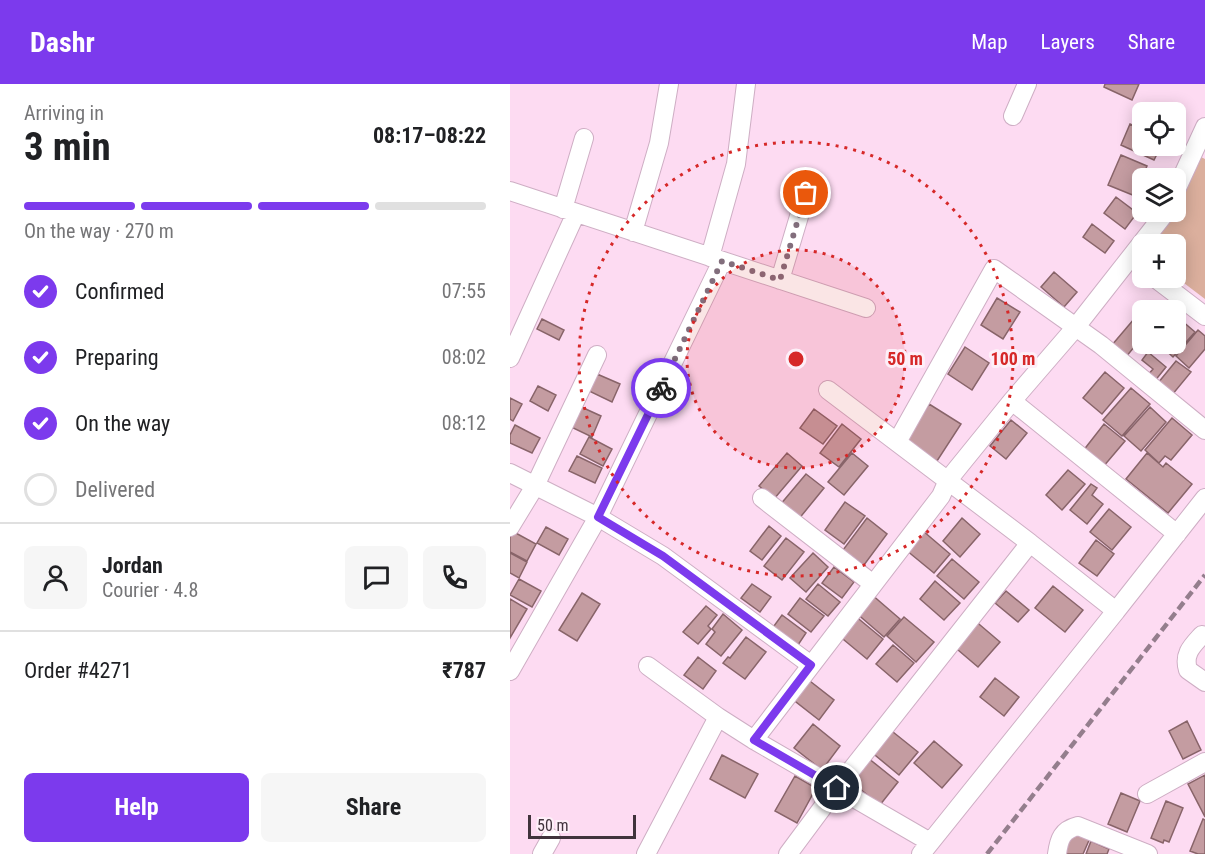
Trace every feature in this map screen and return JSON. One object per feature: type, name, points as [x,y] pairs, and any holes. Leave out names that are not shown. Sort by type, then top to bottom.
[{"type":"street","points":[[633,232],[659,143],[669,84]]},
{"type":"street","points":[[510,671],[598,517],[716,259],[736,165],[746,84]]},
{"type":"street","points":[[1013,116],[1027,84]]},
{"type":"street","points":[[1186,173],[1201,148],[1205,127]]},
{"type":"street","points":[[510,358],[569,211],[584,138]]},
{"type":"street","points":[[510,191],[866,308]]},
{"type":"street","points":[[780,280],[806,193]]},
{"type":"street","points":[[754,740],[941,496],[948,480],[1075,328],[1132,267]]},
{"type":"street","points":[[897,442],[994,269],[1101,345],[1205,430]]},
{"type":"street","points":[[1168,288],[1205,316]]},
{"type":"street","points":[[510,528],[535,486],[597,355]]},
{"type":"street","points":[[828,390],[1116,611]]},
{"type":"street","points":[[1012,401],[1177,534]]},
{"type":"street","points":[[510,473],[598,517],[663,556],[811,665]]},
{"type":"street","points":[[762,498],[873,584]]},
{"type":"street","points":[[648,666],[718,717],[837,788],[925,848],[1205,498]]},
{"type":"street","points":[[788,854],[837,788],[1030,543]]},
{"type":"street","points":[[1202,635],[1189,650],[1185,661],[1188,670],[1205,682]]},
{"type":"street","points":[[646,854],[718,717]]},
{"type":"street","points":[[1147,794],[1205,762]]},
{"type":"street","points":[[1057,854],[1059,839],[1064,832],[1078,826],[1148,854]]},
{"type":"street","points":[[542,854],[551,838]]},
{"type":"shaded area","points":[[1199,156],[1205,159],[1205,299],[1186,285],[1186,234],[1158,234],[1167,222],[1186,222],[1186,188]]},
{"type":"building","points":[[1105,84],[1139,84],[1132,100],[1104,87]]},
{"type":"building","points":[[1130,124],[1132,125],[1132,150],[1121,145]]},
{"type":"building","points":[[1121,155],[1147,166],[1146,168],[1132,168],[1132,195],[1108,185]]},
{"type":"building","points":[[1116,197],[1132,209],[1132,220],[1125,229],[1104,213]]},
{"type":"building","points":[[1092,224],[1114,241],[1105,253],[1083,237]]},
{"type":"building","points":[[1054,272],[1077,292],[1064,307],[1041,287]]},
{"type":"building","points":[[997,298],[1020,312],[1003,339],[981,325]]},
{"type":"building","points":[[542,319],[564,330],[559,340],[537,329]]},
{"type":"building","points":[[1132,321],[1132,350],[1126,357],[1112,345]]},
{"type":"building","points":[[1186,324],[1195,332],[1186,342]]},
{"type":"building","points":[[1198,330],[1205,336],[1205,349],[1189,368],[1176,356],[1186,354],[1186,344]]},
{"type":"building","points":[[965,347],[989,363],[972,390],[948,374]]},
{"type":"building","points":[[1146,354],[1150,354],[1166,367],[1154,382],[1147,376],[1153,369],[1142,360]]},
{"type":"building","points":[[1176,361],[1191,372],[1172,395],[1158,383]]},
{"type":"building","points":[[1105,372],[1124,388],[1102,414],[1083,398]]},
{"type":"building","points":[[597,374],[620,384],[612,402],[589,391]]},
{"type":"building","points":[[538,386],[556,395],[548,411],[530,401]]},
{"type":"building","points":[[1131,388],[1150,404],[1122,436],[1103,420]]},
{"type":"building","points":[[510,398],[522,404],[513,421],[510,419]]},
{"type":"building","points":[[929,404],[961,424],[937,461],[905,441]]},
{"type":"building","points":[[579,406],[601,416],[592,437],[569,426]]},
{"type":"building","points":[[1150,407],[1166,422],[1141,451],[1124,436]]},
{"type":"building","points":[[814,409],[837,426],[823,444],[800,428]]},
{"type":"building","points":[[1172,418],[1192,435],[1171,460],[1165,456],[1159,463],[1145,450]]},
{"type":"building","points":[[1011,420],[1027,433],[1006,459],[990,446]]},
{"type":"building","points":[[842,424],[861,439],[839,467],[820,453]]},
{"type":"building","points":[[1104,424],[1125,441],[1103,467],[1083,451]]},
{"type":"building","points":[[515,425],[540,438],[532,453],[510,443],[510,435]]},
{"type":"building","points":[[589,437],[612,449],[603,466],[580,454]]},
{"type":"building","points":[[787,453],[802,466],[774,499],[759,486]]},
{"type":"building","points":[[852,453],[868,466],[844,495],[828,482]]},
{"type":"building","points":[[1147,453],[1163,467],[1166,463],[1192,484],[1168,513],[1126,479]]},
{"type":"building","points":[[577,456],[602,468],[595,483],[569,471]]},
{"type":"building","points":[[1068,470],[1085,484],[1062,510],[1046,495]]},
{"type":"building","points":[[806,474],[824,488],[798,520],[780,505]]},
{"type":"building","points":[[1091,484],[1097,488],[1092,495],[1103,504],[1087,524],[1070,510]]},
{"type":"building","points":[[845,502],[865,516],[844,544],[825,530]]},
{"type":"building","points":[[1109,509],[1131,527],[1112,550],[1090,532]]},
{"type":"building","points":[[867,518],[887,534],[864,565],[843,550]]},
{"type":"building","points":[[962,518],[980,534],[960,557],[943,541]]},
{"type":"building","points":[[769,526],[781,536],[762,560],[750,551]]},
{"type":"building","points":[[546,527],[568,539],[559,555],[537,543]]},
{"type":"building","points":[[512,531],[536,544],[527,561],[510,552]]},
{"type":"building","points":[[923,531],[950,554],[934,573],[906,550]]},
{"type":"building","points":[[786,538],[804,552],[782,580],[764,566]]},
{"type":"building","points":[[1096,540],[1114,554],[1097,576],[1079,563]]},
{"type":"building","points":[[510,553],[527,562],[519,578],[510,573]]},
{"type":"building","points":[[813,553],[828,567],[806,592],[790,578]]},
{"type":"building","points":[[952,559],[979,582],[964,599],[937,576]]},
{"type":"building","points":[[834,567],[854,582],[842,598],[822,583]]},
{"type":"building","points":[[519,579],[541,591],[532,607],[510,595]]},
{"type":"building","points":[[935,581],[960,603],[944,620],[920,599]]},
{"type":"building","points":[[752,584],[771,597],[760,612],[741,598]]},
{"type":"building","points":[[818,584],[840,602],[828,616],[806,599]]},
{"type":"building","points":[[1053,586],[1083,610],[1065,632],[1035,608]]},
{"type":"building","points":[[1006,591],[1029,610],[1018,622],[995,603]]},
{"type":"building","points":[[582,593],[600,604],[577,641],[559,630]]},
{"type":"building","points":[[871,594],[900,619],[884,637],[855,612]]},
{"type":"building","points":[[800,598],[824,616],[811,632],[788,614]]},
{"type":"building","points":[[510,599],[527,609],[510,638]]},
{"type":"building","points":[[706,606],[717,615],[708,626],[711,629],[698,644],[683,632]]},
{"type":"building","points":[[723,614],[742,630],[721,656],[706,644],[715,632],[712,629]]},
{"type":"building","points":[[782,615],[806,633],[796,648],[771,630]]},
{"type":"building","points":[[854,615],[883,639],[867,659],[838,635]]},
{"type":"building","points":[[904,617],[934,642],[916,662],[887,636]]},
{"type":"building","points":[[973,619],[1000,642],[978,667],[951,644]]},
{"type":"building","points":[[746,637],[766,652],[745,679],[723,663],[728,657],[730,658]]},
{"type":"building","points":[[893,645],[914,663],[897,682],[876,664]]},
{"type":"building","points":[[698,657],[716,671],[703,689],[684,675]]},
{"type":"building","points":[[806,678],[834,700],[819,720],[791,698]]},
{"type":"building","points":[[995,678],[1019,697],[1004,716],[980,697]]},
{"type":"building","points":[[1187,721],[1201,750],[1183,759],[1169,731]]},
{"type":"building","points":[[813,724],[840,746],[822,770],[794,748]]},
{"type":"building","points":[[888,728],[918,752],[899,775],[870,751]]},
{"type":"building","points":[[934,741],[962,765],[942,788],[914,763]]},
{"type":"building","points":[[722,755],[758,774],[745,798],[710,779]]},
{"type":"building","points":[[868,758],[898,782],[880,805],[850,781]]},
{"type":"building","points":[[1205,775],[1205,817],[1188,784]]},
{"type":"building","points":[[795,776],[816,788],[797,823],[775,811]]},
{"type":"building","points":[[1121,793],[1140,801],[1127,832],[1108,824]]},
{"type":"building","points":[[1166,801],[1183,808],[1169,842],[1164,840],[1163,843],[1151,838]]},
{"type":"building","points":[[1203,819],[1205,820],[1205,854],[1198,854],[1190,851]]},
{"type":"building","points":[[1070,830],[1090,838],[1083,854],[1061,854]]},
{"type":"building","points":[[1091,841],[1109,849],[1107,854],[1086,854]]},
{"type":"railway","points":[[987,854],[1205,575]]},
{"type":"way so far","points":[[661,388],[722,261],[780,280],[806,193]]},
{"type":"route","points":[[661,388],[598,517],[663,556],[811,665],[754,740],[837,788]]}]
